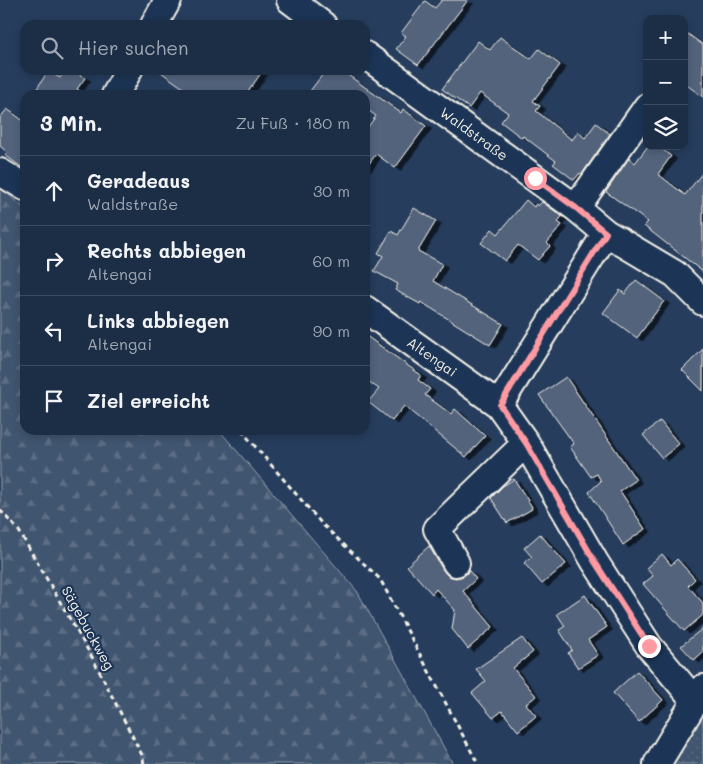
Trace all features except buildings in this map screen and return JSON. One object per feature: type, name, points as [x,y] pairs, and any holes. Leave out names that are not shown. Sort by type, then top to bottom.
[{"type":"street","points":[[157,20],[168,0]]},
{"type":"street","points":[[290,0],[316,20]]},
{"type":"street","name":"Waldstraße","points":[[370,59],[576,208],[606,233],[675,274],[703,302]]},
{"type":"street","points":[[118,90],[126,75]]},
{"type":"street","points":[[576,208],[643,113]]},
{"type":"street","points":[[0,172],[20,184]]},
{"type":"street","points":[[500,405],[606,233]]},
{"type":"street","name":"Altengai","points":[[370,314],[500,405],[526,443],[595,562],[649,646],[699,694]]},
{"type":"street","points":[[456,563],[437,529],[526,443]]},
{"type":"street","points":[[657,764],[699,694]]},
{"type":"path","points":[[245,435],[322,524],[380,579],[478,764]]},
{"type":"path","name":"Sägebuckweg","points":[[0,510],[19,531],[92,657],[142,755],[144,764]]},
{"type":"green space","points":[[0,187],[20,205],[20,435],[223,435],[357,591],[453,764],[0,764]]},
{"type":"green space","points":[[703,710],[703,764],[674,764]]},
{"type":"route","points":[[535,178],[606,233],[500,405],[526,443],[595,562],[649,646]]}]
